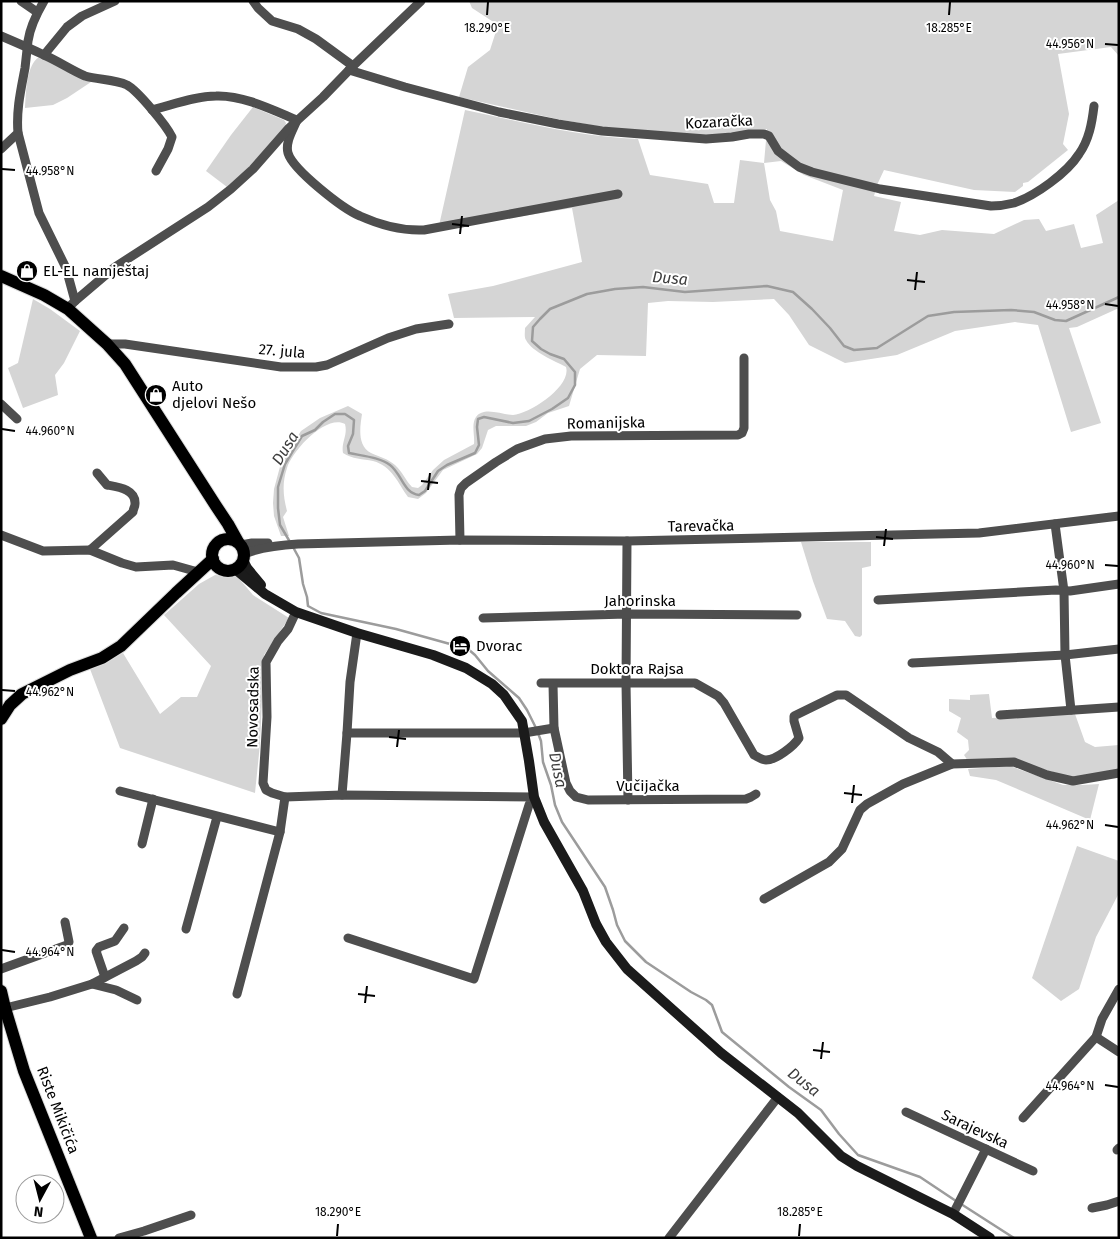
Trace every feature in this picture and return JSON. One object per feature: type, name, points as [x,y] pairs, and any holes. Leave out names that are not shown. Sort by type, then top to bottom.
[{"type":"main road","points":[[1,276],[71,305],[125,364],[228,524],[240,554],[259,590],[296,612],[357,633],[434,655],[466,668],[492,684],[504,695],[522,721],[527,732],[534,797],[544,822],[583,891],[603,936],[627,969],[721,1053],[798,1113],[841,1156],[857,1166],[955,1211],[990,1238]]},
{"type":"main road","points":[[216,506],[223,533],[220,541]]},
{"type":"main road","points":[[229,539],[240,554],[227,571],[217,564],[213,549],[220,541],[229,539]]},
{"type":"main road","points":[[2,711],[22,694],[70,670],[102,658],[121,646],[198,572],[217,564]]},
{"type":"main road","points":[[176,593],[208,574],[217,564]]},
{"type":"main road","name":"Riste Mikičića","points":[[1,992],[24,1071],[91,1238]]},
{"type":"street","points":[[21,1],[37,12]]},
{"type":"street","points":[[44,1],[37,12],[28,40],[17,122],[18,133],[39,213],[66,268],[71,305]]},
{"type":"street","points":[[44,55],[67,27],[82,16],[115,1]]},
{"type":"street","name":"Kozaračka","points":[[254,1],[258,8],[272,21],[304,32],[316,39],[351,68],[387,82],[500,112],[602,131],[706,139],[764,134],[769,136],[778,151],[799,167],[812,172],[880,189],[983,205],[1002,206],[1023,199],[1065,170],[1079,154],[1085,143],[1091,127],[1094,106]]},
{"type":"street","points":[[71,305],[115,268],[208,207],[231,189],[253,169],[297,120],[421,1]]},
{"type":"street","points":[[1,36],[87,76],[127,85],[133,89],[152,110],[172,137],[156,171]]},
{"type":"street","points":[[152,110],[204,97],[232,97],[297,120]]},
{"type":"street","points":[[297,120],[288,142],[288,152],[292,162],[308,179],[358,215],[385,225],[411,230],[424,230],[618,194]]},
{"type":"street","points":[[1,149],[18,133]]},
{"type":"street","name":"27. jula","points":[[107,344],[125,344],[280,367],[300,368],[327,365],[388,338],[416,329],[449,324]]},
{"type":"street","name":"Romanijska","points":[[460,540],[459,495],[461,488],[466,482],[517,450],[545,439],[571,436],[738,435],[742,433],[744,428],[744,358]]},
{"type":"street","points":[[1,404],[17,419]]},
{"type":"street","points":[[90,550],[133,512],[135,503],[133,497],[126,489],[107,486],[97,473]]},
{"type":"street","name":"Tarevačka","points":[[240,554],[291,544],[460,540],[627,541],[978,533],[1119,516]]},
{"type":"street","points":[[1055,524],[1064,591],[1065,655],[1071,710]]},
{"type":"street","points":[[1,535],[43,551],[90,550],[122,563],[136,566],[173,565],[198,572]]},
{"type":"street","points":[[627,541],[626,682],[628,800]]},
{"type":"street","points":[[878,600],[1064,591],[1119,584]]},
{"type":"street","name":"Novosadska","points":[[284,797],[266,790],[264,783],[267,717],[266,662],[278,641],[288,629],[296,612]]},
{"type":"street","name":"Jahorinska","points":[[483,618],[627,614],[797,615]]},
{"type":"street","points":[[342,795],[350,682],[357,633]]},
{"type":"street","points":[[912,664],[1065,655],[1119,649]]},
{"type":"street","name":"Doktora Rajsa","points":[[540,684],[695,683],[718,696],[754,755],[767,760],[773,759],[796,743],[799,738],[794,716],[837,695],[846,695],[909,738],[938,752],[952,764]]},
{"type":"street","points":[[347,733],[527,732],[551,728],[553,684]]},
{"type":"street","points":[[1000,715],[1119,707]]},
{"type":"street","name":"Vučijačka","points":[[551,728],[566,783],[576,798],[588,800],[746,799],[756,794]]},
{"type":"street","points":[[764,899],[829,862],[842,849],[860,810],[867,804],[903,784],[952,764],[1014,762],[1047,776],[1073,781],[1119,773]]},
{"type":"street","points":[[120,791],[280,832]]},
{"type":"street","points":[[237,994],[280,832],[284,797],[342,795],[534,797],[529,806],[474,979],[348,938]]},
{"type":"street","points":[[142,844],[153,799]]},
{"type":"street","points":[[186,929],[217,816]]},
{"type":"street","points":[[1,969],[66,945],[69,942],[69,938],[65,922]]},
{"type":"street","points":[[106,977],[96,951],[99,947],[115,941],[124,928]]},
{"type":"street","points":[[5,1008],[92,984],[136,961],[145,953]]},
{"type":"street","points":[[92,984],[116,990],[136,1000]]},
{"type":"street","points":[[1023,1118],[1096,1037],[1102,1019],[1119,989]]},
{"type":"street","points":[[1096,1037],[1119,1052]]},
{"type":"street","points":[[669,1238],[778,1098]]},
{"type":"street","name":"Sarajevska","points":[[906,1112],[1033,1171]]},
{"type":"street","points":[[955,1211],[986,1149]]},
{"type":"street","points":[[1092,1208],[1119,1201]]},
{"type":"street","points":[[119,1238],[191,1215]]},
{"type":"shaded area","points":[[469,1],[1119,1],[1119,56],[1111,47],[1058,54],[1069,114],[1063,144],[1068,150],[1028,182],[1023,183],[1023,186],[1015,192],[974,190],[884,170],[874,196],[901,202],[894,231],[920,235],[942,230],[994,234],[1024,220],[1039,219],[1046,231],[1074,224],[1081,248],[1103,243],[1096,215],[1119,200],[1119,308],[1077,327],[1069,328],[1101,423],[1071,432],[1038,325],[1015,322],[955,331],[897,355],[845,363],[809,345],[789,315],[774,299],[648,303],[646,356],[597,355],[580,369],[569,406],[548,413],[536,422],[526,426],[496,426],[488,430],[482,448],[477,454],[443,470],[426,493],[418,499],[408,497],[390,471],[380,463],[354,458],[343,453],[346,432],[345,424],[337,422],[320,429],[303,444],[287,468],[284,490],[287,511],[283,517],[289,536],[281,536],[274,516],[273,503],[274,489],[281,463],[301,431],[320,418],[348,406],[362,414],[361,441],[363,446],[371,453],[392,463],[400,470],[412,487],[418,488],[444,460],[474,444],[474,423],[479,414],[488,412],[513,415],[529,410],[548,398],[563,382],[566,367],[538,352],[526,340],[525,328],[535,317],[454,318],[448,294],[493,286],[582,262],[572,208],[438,230],[465,110],[572,132],[638,139],[650,175],[708,184],[714,203],[734,203],[740,160],[764,163],[767,129],[720,137],[602,127],[459,97],[468,67],[490,50],[498,25],[472,8]],"holes":[[[781,161],[804,175],[843,190],[833,241],[780,231],[776,211],[770,200],[764,163]]]},
{"type":"shaded area","points":[[39,57],[91,82],[53,105],[25,108],[29,73],[31,66]]},
{"type":"shaded area","points":[[253,107],[284,120],[286,123],[285,127],[246,170],[227,187],[206,171]]},
{"type":"shaded area","points":[[33,299],[80,331],[64,363],[55,375],[58,395],[23,408],[8,368],[18,363]]},
{"type":"shaded area","points":[[801,542],[871,542],[871,566],[862,568],[862,635],[860,637],[855,636],[845,621],[827,619]]},
{"type":"shaded area","points":[[215,575],[236,575],[253,595],[289,618],[264,655],[260,744],[255,793],[120,748],[90,669],[123,653],[160,714],[181,697],[197,697],[211,666],[164,615],[199,584]]},
{"type":"shaded area","points":[[989,694],[992,718],[1075,714],[1085,742],[1095,747],[1119,745],[1119,769],[1075,777],[1043,769],[968,761],[964,755],[969,750],[968,740],[957,732],[961,718],[949,711],[949,699],[970,700],[970,695]]},
{"type":"shaded area","points":[[1010,766],[1063,785],[1099,784],[1090,820],[996,780],[970,776],[968,769]]},
{"type":"shaded area","points":[[1077,846],[1119,861],[1119,893],[1096,937],[1079,989],[1061,1001],[1032,978]]},
{"type":"waterway","name":"Dusa","points":[[290,542],[280,525],[278,487],[285,464],[302,436],[315,430],[335,414],[345,414],[354,420],[353,434],[348,446],[349,453],[386,462],[394,469],[409,491],[419,495],[425,491],[438,471],[475,453],[479,445],[478,419],[484,417],[513,423],[529,421],[568,398],[575,385],[575,372],[564,359],[541,349],[532,341],[533,327],[550,309],[587,294],[643,287],[685,292],[767,286],[793,292],[830,328],[844,346],[854,350],[877,348],[928,316],[954,312],[1011,310],[1034,312],[1055,320],[1066,321],[1119,297]]},
{"type":"waterway","name":"Dusa","points":[[293,547],[299,558],[308,606],[321,613],[396,629],[468,649],[488,671],[519,698],[536,728]]},
{"type":"waterway","name":"Dusa","points":[[538,733],[541,741],[543,762],[551,785],[555,805],[562,822],[605,887],[617,925],[625,941],[646,962],[712,1005],[722,1032],[789,1087],[821,1110],[858,1155],[920,1177],[956,1201]]},
{"type":"waterway","name":"Dusa","points":[[961,1204],[1014,1238]]},
{"type":"place","name":"EL-EL namještaj","points":[[27,271]]},
{"type":"place","name":"Auto djelovi Nešo","points":[[156,395]]},
{"type":"place","name":"Dvorac","points":[[460,646]]}]
